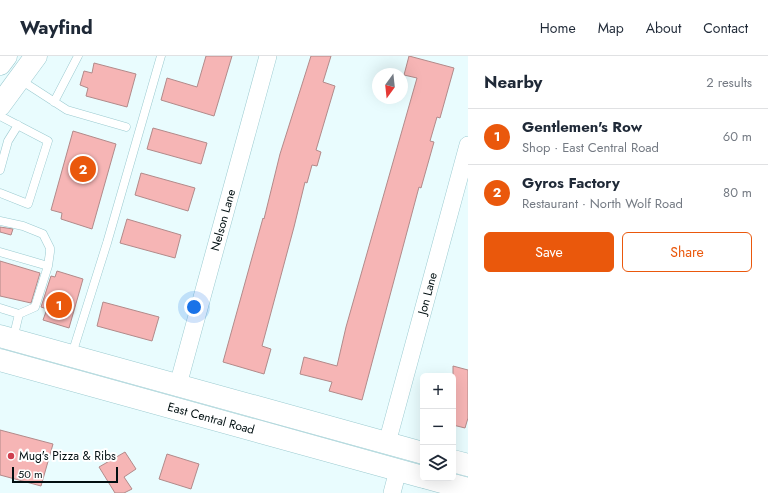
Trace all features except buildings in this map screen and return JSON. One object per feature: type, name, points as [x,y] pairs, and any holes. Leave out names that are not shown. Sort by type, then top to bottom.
[{"type":"main road","points":[[0,64],[6,56]]},
{"type":"main road","points":[[0,105],[36,56]]},
{"type":"main road","name":"East Central Road","points":[[6,338],[420,452]]},
{"type":"main road","name":"East Central Road","points":[[0,360],[420,476]]},
{"type":"main road","points":[[456,462],[468,465]]},
{"type":"main road","points":[[438,481],[468,489]]},
{"type":"street","name":"Nelson Lane","points":[[178,385],[268,56]]},
{"type":"street","name":"Jon Lane","points":[[387,443],[468,144]]},
{"type":"street","points":[[392,493],[398,470]]},
{"type":"lane","points":[[54,102],[78,56]]},
{"type":"lane","points":[[71,356],[107,243],[161,56]]},
{"type":"lane","points":[[19,79],[67,110],[126,128]]},
{"type":"lane","points":[[0,116],[48,141],[28,204],[0,193]]},
{"type":"lane","points":[[0,170],[8,141],[18,125]]},
{"type":"lane","points":[[0,221],[23,226],[43,234],[50,248],[48,266],[35,307],[19,314],[6,338]]},
{"type":"lane","points":[[0,252],[48,266]]},
{"type":"lane","points":[[0,308],[19,314]]},
{"type":"place","name":"Gyros Factory","points":[[83,169]]},
{"type":"place","name":"Gentlemen's Row","points":[[59,305]]},
{"type":"place","name":"Mug's Pizza & Ribs","points":[[11,456]]}]
